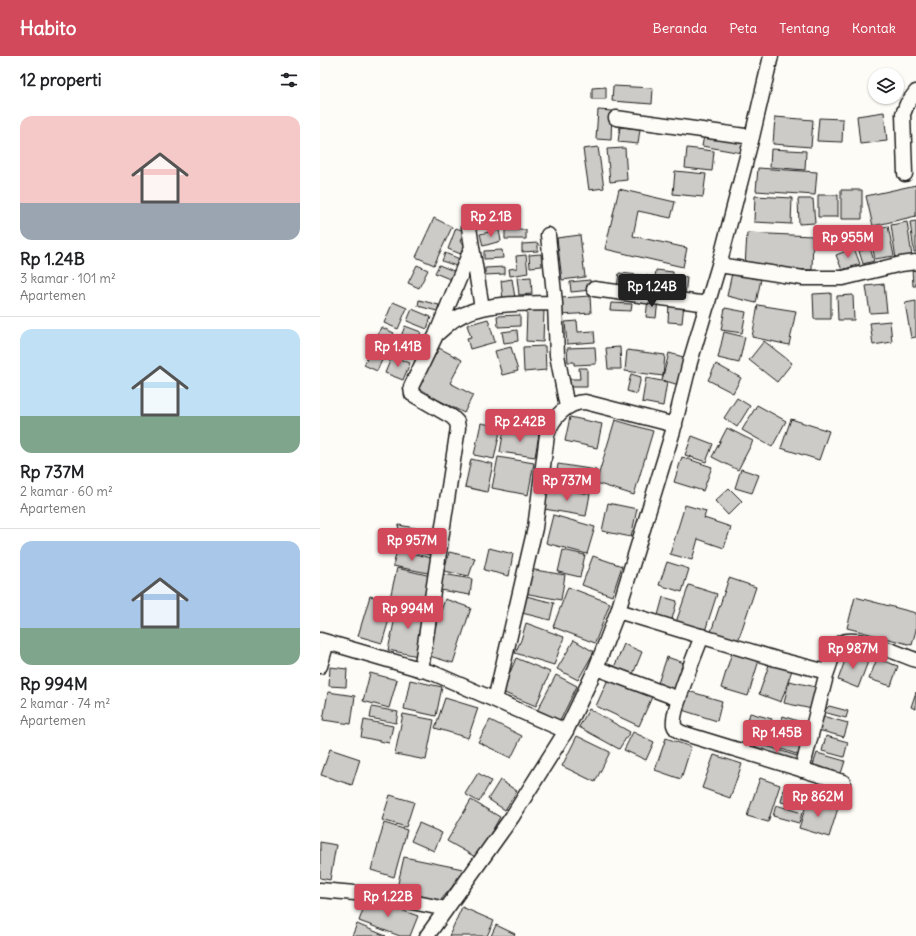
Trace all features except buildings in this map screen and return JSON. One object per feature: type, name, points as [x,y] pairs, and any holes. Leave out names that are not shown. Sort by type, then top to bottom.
[{"type":"street","points":[[427,936],[512,817],[566,731],[596,668],[618,611],[675,425],[690,362],[719,265],[771,56]]},
{"type":"street","points":[[905,174],[903,114],[907,104],[916,92]]},
{"type":"street","points":[[616,118],[752,137]]},
{"type":"street","points":[[469,227],[482,308]]},
{"type":"street","points":[[548,235],[555,303],[556,355],[567,407]]},
{"type":"street","points":[[421,670],[458,428],[457,422],[452,416],[412,394],[411,387],[436,335],[472,247]]},
{"type":"street","points":[[719,265],[803,278],[843,278],[901,264],[916,262]]},
{"type":"street","points":[[594,290],[708,304]]},
{"type":"street","points":[[436,335],[454,319],[482,308],[501,305],[555,303]]},
{"type":"street","points":[[495,700],[535,528],[547,435],[554,421],[567,407],[579,402],[585,402],[675,425]]},
{"type":"street","points":[[618,611],[776,659],[827,672]]},
{"type":"street","points":[[702,636],[678,699],[674,724],[676,730],[843,782]]},
{"type":"street","points":[[802,770],[827,672],[837,646],[842,642],[850,640],[865,642],[916,660]]},
{"type":"street","points":[[320,666],[324,641],[433,673],[566,731]]},
{"type":"street","points":[[596,668],[678,699]]},
{"type":"street","points":[[320,890],[378,894],[446,909]]}]
